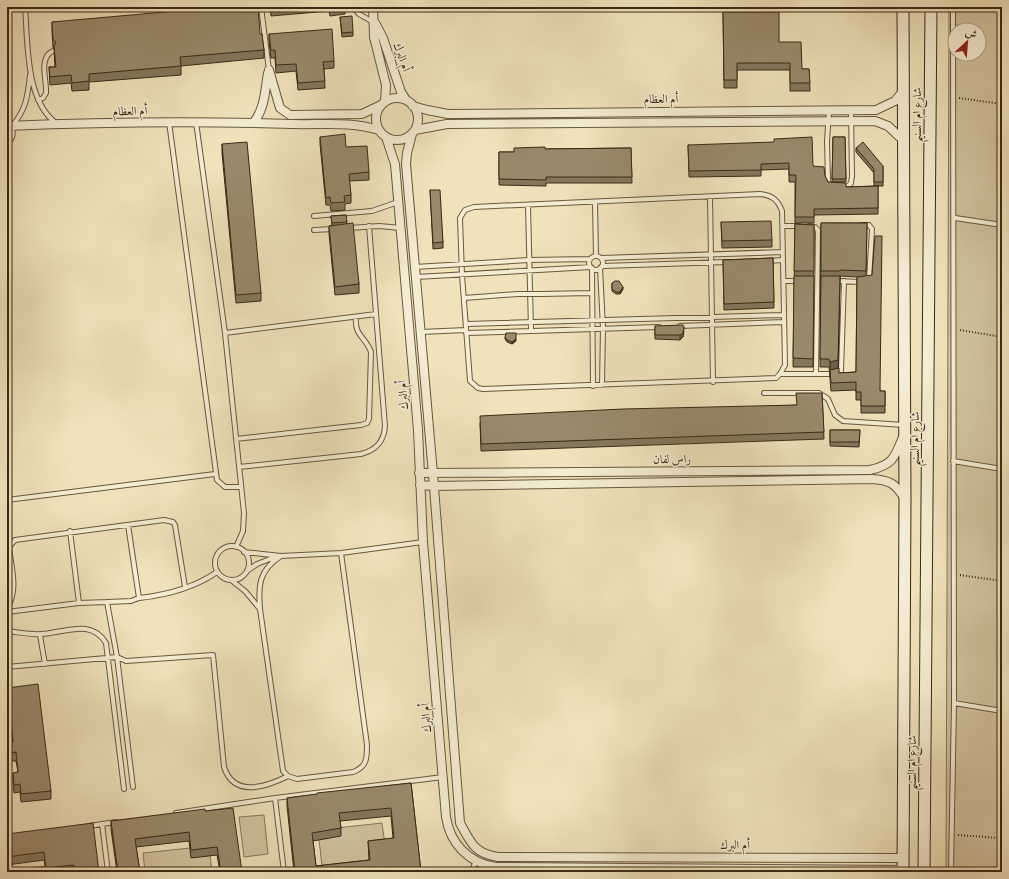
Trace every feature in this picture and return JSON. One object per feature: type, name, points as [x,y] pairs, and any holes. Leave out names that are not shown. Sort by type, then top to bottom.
[{"type":"main road","name":"شارع ام السنيم","points":[[903,7],[905,500],[903,871]]},
{"type":"main road","name":"شارع ام السنيم","points":[[924,872],[931,7]]},
{"type":"street","name":"أم البرك","points":[[373,7],[375,23],[374,37],[386,86],[383,103]]},
{"type":"street","name":"أم البرك","points":[[375,23],[383,38],[401,92],[406,100]]},
{"type":"street","points":[[268,70],[280,108],[290,115],[362,114],[383,103],[393,98],[406,100],[414,106],[418,117],[414,132],[404,139],[395,140],[386,137],[377,125],[376,114],[383,103]]},
{"type":"street","points":[[254,122],[260,114],[263,105],[268,70]]},
{"type":"street","name":"أم العظام","points":[[414,106],[448,114],[597,111],[876,110],[895,101],[903,91]]},
{"type":"street","points":[[597,111],[597,124]]},
{"type":"street","name":"أم العظام","points":[[9,126],[196,121],[294,124],[335,123],[360,125],[380,130]]},
{"type":"street","name":"أم العظام","points":[[414,132],[447,124],[875,121],[883,123],[904,141]]},
{"type":"street","name":"أم البرك","points":[[414,132],[407,153],[406,164],[433,474],[432,486],[460,823],[468,839],[473,846],[488,855],[498,857],[903,858]]},
{"type":"street","name":"أم البرك","points":[[386,137],[395,164],[401,228],[418,430],[423,542],[448,830],[461,851],[476,861],[490,866],[506,867],[903,871]]},
{"type":"street","name":"راس لفان","points":[[419,473],[870,470],[882,468],[891,461],[897,451],[904,428]]},
{"type":"street","points":[[418,430],[424,432],[429,429]]},
{"type":"street","name":"راس لفان","points":[[420,485],[871,479],[882,480],[894,484],[905,500]]},
{"type":"lane","points":[[25,7],[31,72],[38,100],[46,114],[58,125]]},
{"type":"lane","points":[[261,7],[268,70]]},
{"type":"lane","points":[[353,7],[359,14],[375,23]]},
{"type":"lane","points":[[951,872],[954,703],[953,461],[955,218],[953,7]]},
{"type":"lane","points":[[38,100],[43,98],[46,93],[45,60],[48,54],[53,51]]},
{"type":"lane","points":[[7,143],[11,140],[13,135],[9,126],[23,111],[31,72]]},
{"type":"lane","points":[[829,110],[828,182],[830,186],[836,187],[848,186],[851,183],[851,110]]},
{"type":"lane","points":[[196,121],[225,333],[241,487],[243,531],[236,547]]},
{"type":"lane","points":[[169,122],[216,480],[222,486],[241,487]]},
{"type":"lane","points":[[780,374],[785,365],[782,211],[780,204],[768,195],[474,207],[465,210],[460,218],[468,376],[473,385],[478,388],[714,382],[770,379],[780,374],[835,374],[840,372],[842,368],[844,281]]},
{"type":"lane","points":[[710,197],[711,318],[714,382]]},
{"type":"lane","points":[[314,216],[372,211],[398,202]]},
{"type":"lane","points":[[595,202],[596,256]]},
{"type":"lane","points":[[528,205],[531,330]]},
{"type":"lane","points":[[955,218],[1002,225]]},
{"type":"lane","points":[[830,281],[867,282],[870,279],[872,229],[869,225],[859,225]]},
{"type":"lane","points":[[239,467],[361,454],[369,451],[381,442],[385,426],[369,226]]},
{"type":"lane","points":[[346,228],[369,226],[401,228]]},
{"type":"lane","points":[[783,226],[815,226],[817,228],[816,373]]},
{"type":"lane","points":[[314,230],[338,228]]},
{"type":"lane","points":[[596,256],[601,258],[783,252]]},
{"type":"lane","points":[[415,267],[529,260],[590,260],[596,256]]},
{"type":"lane","points":[[601,258],[603,262],[601,267],[603,319],[602,385]]},
{"type":"lane","points":[[590,260],[592,268],[593,386]]},
{"type":"lane","points":[[762,261],[783,260]]},
{"type":"lane","points":[[416,277],[592,268],[596,270],[601,267],[733,262]]},
{"type":"lane","points":[[784,280],[803,281]]},
{"type":"lane","points":[[810,281],[823,281]]},
{"type":"lane","points":[[464,298],[518,294],[592,293]]},
{"type":"lane","points":[[225,333],[376,314]]},
{"type":"lane","points":[[466,324],[784,315]]},
{"type":"lane","points":[[236,439],[361,425],[367,422],[369,419],[371,352],[356,330],[356,317]]},
{"type":"lane","points":[[673,326],[784,322]]},
{"type":"lane","points":[[421,332],[665,326]]},
{"type":"lane","points":[[764,393],[819,393],[828,399],[835,415],[844,421],[904,428]]},
{"type":"lane","points":[[953,461],[1002,469]]},
{"type":"lane","points":[[7,500],[216,474]]},
{"type":"lane","points":[[7,608],[12,601],[14,590],[8,547],[12,542],[25,537],[70,531],[164,520],[173,522],[176,531],[185,587]]},
{"type":"lane","points":[[128,525],[139,598]]},
{"type":"lane","points":[[70,531],[79,603]]},
{"type":"lane","points":[[260,609],[245,591],[231,580],[221,577],[218,572],[215,563],[217,555],[227,547],[236,547],[244,552],[282,556],[341,554],[423,542]]},
{"type":"lane","points":[[244,552],[248,561],[247,571]]},
{"type":"lane","points":[[282,556],[266,567],[259,592],[260,609],[282,765],[288,776],[297,779],[360,770],[367,757],[341,554]]},
{"type":"lane","points":[[231,580],[239,579],[257,564],[282,556]]},
{"type":"lane","points":[[7,612],[79,603],[131,600],[167,594],[203,582],[218,572]]},
{"type":"lane","points":[[107,602],[117,657],[133,787]]},
{"type":"lane","points":[[7,631],[40,635],[80,629],[98,632],[106,643],[124,789]]},
{"type":"lane","points":[[40,635],[45,664]]},
{"type":"lane","points":[[7,667],[117,657],[126,661],[212,654],[224,767],[227,777],[234,783],[248,787],[271,784],[288,776]]},
{"type":"lane","points":[[954,703],[1002,711]]},
{"type":"lane","points":[[173,814],[275,798],[443,777]]},
{"type":"lane","points":[[275,798],[284,872]]},
{"type":"lane","points":[[86,826],[118,822]]},
{"type":"lane","points":[[102,824],[108,872]]},
{"type":"lane","points":[[471,872],[476,861]]},
{"type":"path","points":[[954,97],[1002,104]]},
{"type":"path","points":[[954,329],[1002,337]]},
{"type":"path","points":[[954,574],[1002,581]]},
{"type":"path","points":[[1002,818],[998,845],[1002,845]]},
{"type":"path","points":[[951,834],[999,838]]},
{"type":"shaded area","points":[[949,7],[1002,7],[1002,872],[946,872],[949,62],[987,62],[987,22],[949,22]]},
{"type":"shaded area","points":[[264,815],[268,854],[244,857],[239,817]]},
{"type":"shaded area","points":[[382,823],[387,860],[322,867],[318,830]]},
{"type":"shaded area","points":[[209,846],[212,872],[145,872],[143,853]]},
{"type":"shaded area","points":[[67,864],[68,872],[7,872],[7,870]]},
{"type":"building","points":[[221,7],[258,7],[260,34],[262,34],[264,50],[180,57],[181,66],[89,74],[89,81],[72,83],[71,75],[50,77],[49,67],[56,67],[54,46],[56,43],[53,39],[52,22]]},
{"type":"building","points":[[723,12],[779,12],[779,42],[801,42],[802,69],[809,69],[810,83],[790,83],[790,63],[737,63],[737,80],[724,80]]},
{"type":"building","points":[[352,16],[353,32],[342,33],[340,17]]},
{"type":"building","points":[[332,29],[334,61],[323,62],[325,81],[298,83],[296,64],[276,65],[275,50],[271,50],[269,34]]},
{"type":"building","points":[[7,38],[11,88],[7,88]]},
{"type":"building","points":[[345,134],[346,147],[367,146],[369,172],[349,174],[351,195],[344,196],[345,202],[331,203],[330,197],[326,198],[320,137]]},
{"type":"building","points":[[812,137],[813,166],[824,167],[825,176],[828,182],[846,183],[846,187],[878,186],[878,208],[814,209],[814,217],[795,217],[796,175],[789,175],[789,163],[761,164],[761,170],[689,171],[688,145],[774,142],[774,139]]},
{"type":"building","points":[[833,137],[845,137],[846,179],[832,179]]},
{"type":"building","points":[[247,142],[261,293],[236,295],[222,144]]},
{"type":"building","points":[[863,142],[883,166],[883,182],[874,182],[874,169],[856,148]]},
{"type":"building","points":[[545,147],[545,149],[631,148],[632,177],[546,177],[546,180],[499,179],[499,152],[514,152],[514,148]]},
{"type":"building","points":[[430,190],[440,190],[443,242],[433,243]]},
{"type":"building","points":[[346,215],[347,222],[332,223],[331,216]]},
{"type":"building","points":[[771,221],[772,240],[722,241],[721,222]]},
{"type":"building","points":[[353,223],[359,284],[335,287],[329,226]]},
{"type":"building","points":[[821,223],[867,223],[866,271],[821,271]]},
{"type":"building","points":[[795,224],[814,225],[814,271],[794,271]]},
{"type":"building","points":[[875,236],[882,236],[880,391],[885,391],[885,406],[861,406],[861,392],[856,392],[856,382],[831,383],[830,370],[839,368],[839,373],[856,372],[857,277],[872,275]]},
{"type":"building","points":[[773,258],[774,302],[724,304],[723,260]]},
{"type":"building","points":[[794,276],[814,276],[813,359],[793,358]]},
{"type":"building","points":[[821,276],[840,276],[838,360],[830,362],[829,359],[820,359]]},
{"type":"building","points":[[619,281],[623,287],[620,292],[616,292],[612,289],[612,283]]},
{"type":"building","points":[[683,325],[683,333],[680,335],[655,335],[655,326]]},
{"type":"building","points":[[506,333],[516,333],[516,339],[512,342],[507,340],[505,337]]},
{"type":"building","points":[[796,393],[822,393],[824,432],[481,444],[480,416],[623,409],[797,405]]},
{"type":"building","points":[[830,430],[860,430],[859,442],[830,442]]},
{"type":"building","points":[[38,684],[51,791],[21,794],[20,784],[14,785],[13,773],[18,772],[16,752],[10,753],[9,742],[13,742],[11,721],[7,722],[7,710],[9,710],[7,688]]},
{"type":"building","points":[[411,783],[421,872],[295,872],[287,798],[317,793]],"holes":[[[391,808],[394,838],[368,841],[370,860],[316,866],[312,833],[341,828],[339,813]]]},
{"type":"building","points":[[233,808],[242,872],[221,872],[217,847],[191,850],[189,832],[135,839],[140,872],[118,872],[111,821],[205,809],[205,811]]},
{"type":"building","points":[[93,823],[99,872],[75,872],[74,865],[46,868],[44,852],[7,857],[7,834]]},
{"type":"building","points":[[168,868],[169,872],[140,872]]}]
